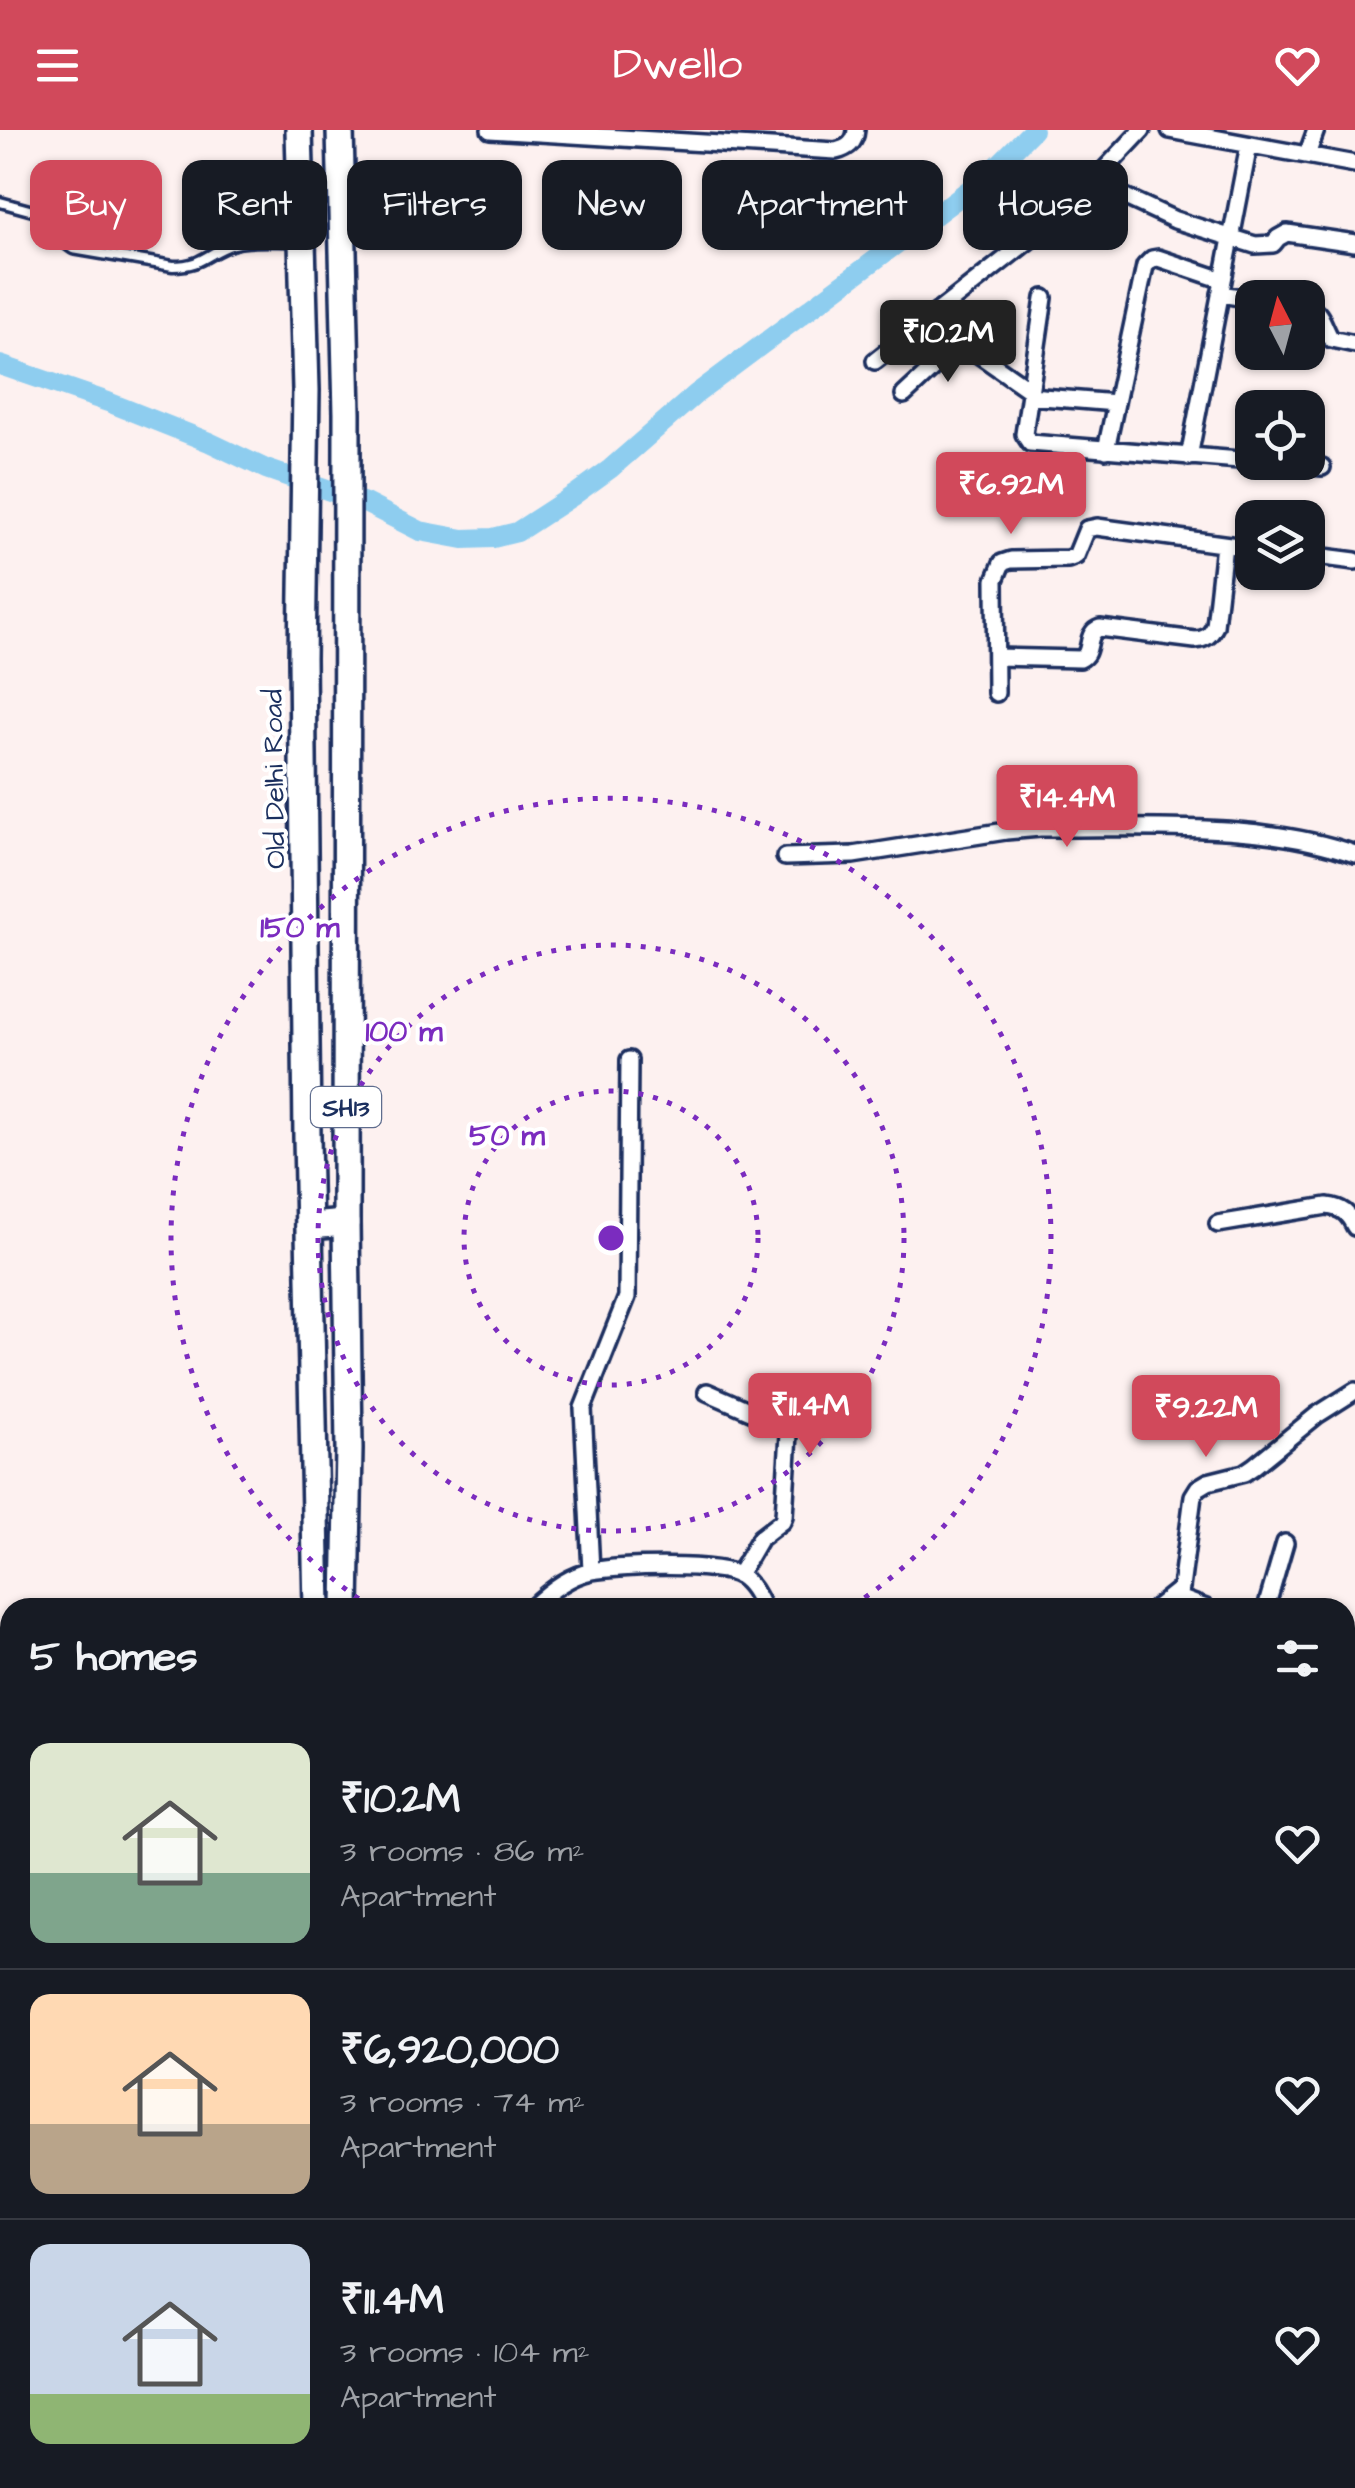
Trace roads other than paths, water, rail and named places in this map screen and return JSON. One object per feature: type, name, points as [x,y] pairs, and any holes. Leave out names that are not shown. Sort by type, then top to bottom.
[{"type":"main road","name":"Old Delhi Road","points":[[299,130],[300,160]]},
{"type":"main road","name":"SH13","points":[[340,130],[348,607],[346,1598]]},
{"type":"main road","name":"Old Delhi Road","points":[[302,250],[306,390],[302,775],[317,1598]]},
{"type":"main road","points":[[309,1226],[346,1223]]},
{"type":"street","points":[[490,130],[836,151],[853,142],[856,130]]},
{"type":"street","points":[[1114,160],[1142,130]]},
{"type":"street","points":[[1170,130],[1355,164]]},
{"type":"street","points":[[1306,156],[1316,130]]},
{"type":"street","points":[[1190,456],[1249,144]]},
{"type":"street","points":[[1128,199],[1162,215],[1256,246],[1273,244],[1287,233],[1355,243]]},
{"type":"street","points":[[875,360],[1017,250]]},
{"type":"street","points":[[1106,450],[1144,266],[1158,258],[1235,292]]},
{"type":"street","points":[[1044,298],[1024,434],[1030,442],[1235,460]]},
{"type":"street","points":[[928,319],[1030,393],[1116,403]]},
{"type":"street","points":[[1325,330],[1331,339],[1355,344]]},
{"type":"street","points":[[904,395],[960,342]]},
{"type":"street","points":[[996,693],[995,580],[1002,563],[1076,556],[1087,529],[1097,527],[1235,546]]},
{"type":"street","points":[[996,658],[1080,660],[1088,653],[1094,629],[1100,628],[1204,639],[1215,626],[1224,545]]},
{"type":"street","points":[[1325,557],[1355,561]]},
{"type":"street","points":[[785,857],[853,856],[1006,830],[1040,828],[1248,832],[1318,843],[1355,854]]},
{"type":"street","points":[[591,1571],[584,1408],[626,1297],[629,1060]]},
{"type":"street","points":[[1218,1224],[1327,1206],[1340,1208],[1353,1218]]},
{"type":"street","points":[[1171,1598],[1184,1578],[1193,1496],[1198,1488],[1244,1473],[1355,1391]]},
{"type":"street","points":[[707,1392],[785,1426],[790,1434],[784,1516],[760,1538],[739,1574]]},
{"type":"street","points":[[1269,1598],[1285,1543]]},
{"type":"street","points":[[544,1598],[565,1581],[591,1571],[700,1566],[739,1574],[758,1598]]},
{"type":"street","points":[[1174,1596],[1179,1598]]},
{"type":"lane","points":[[0,202],[55,217],[62,222],[66,244],[74,250],[173,266],[189,266],[218,250]]},
{"type":"waterway","points":[[0,365],[108,402],[266,469],[365,503],[420,531],[463,539],[493,538],[517,532],[610,469],[696,394],[986,177],[1033,130]]}]
